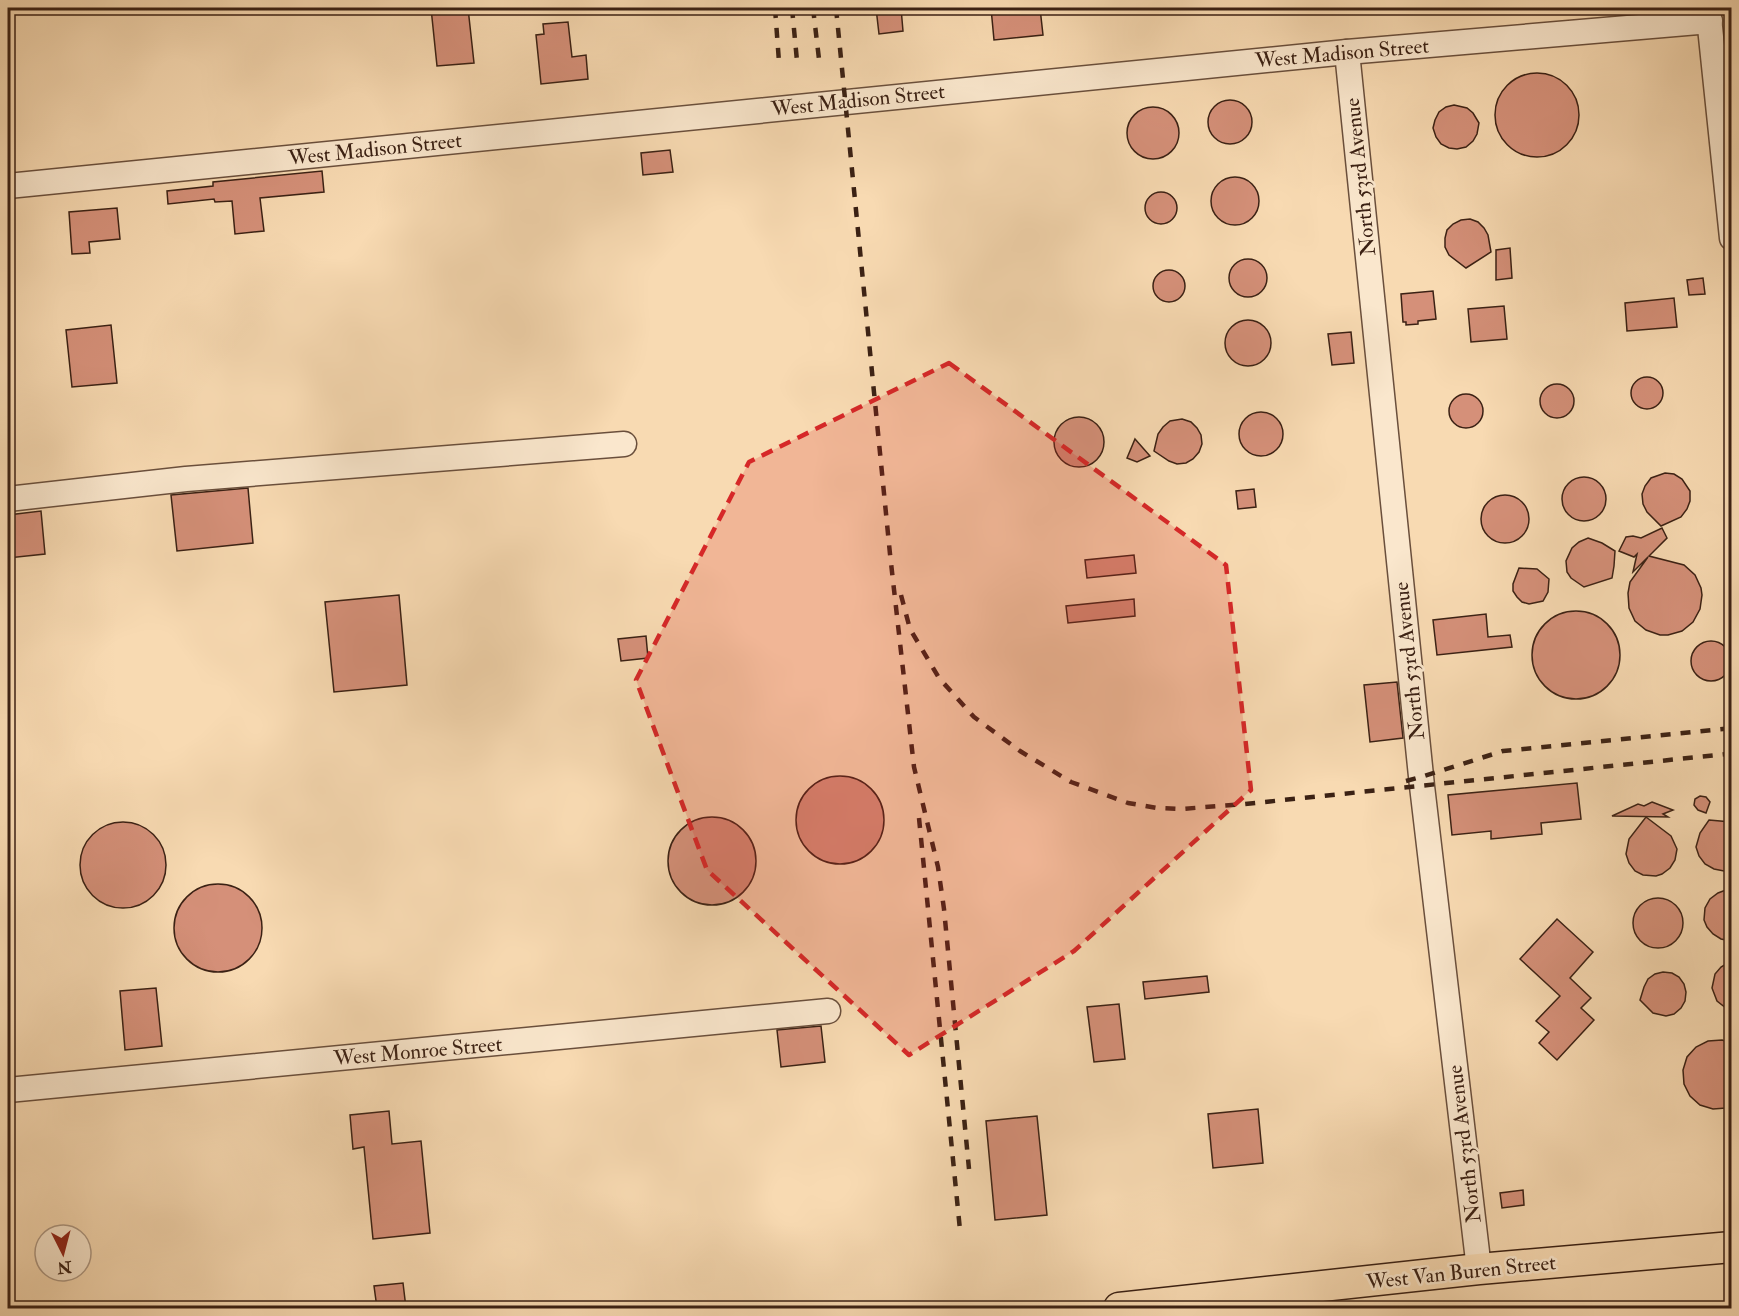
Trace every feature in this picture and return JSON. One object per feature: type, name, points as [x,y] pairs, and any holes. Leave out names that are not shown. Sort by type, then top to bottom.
[{"type":"main road","name":"West Van Buren Street","points":[[1119,1308],[1479,1269],[1731,1247]]},
{"type":"street","name":"West Madison Street","points":[[8,186],[1709,14]]},
{"type":"street","points":[[1709,14],[1731,238]]},
{"type":"street","name":"North 53rd Avenue","points":[[1347,52],[1422,786],[1479,1269]]},
{"type":"street","points":[[8,499],[186,480],[624,444]]},
{"type":"street","name":"West Monroe Street","points":[[8,1090],[828,1011]]},
{"type":"highlighted area","points":[[949,363],[1226,565],[1251,790],[1074,951],[909,1055],[707,870],[636,680],[749,462]]},
{"type":"building","points":[[431,8],[468,8],[474,63],[437,66]]},
{"type":"building","points":[[876,8],[901,8],[903,31],[879,34]]},
{"type":"building","points":[[991,8],[1040,8],[1043,35],[994,40]]},
{"type":"building","points":[[568,22],[572,57],[586,55],[588,79],[541,84],[536,35],[544,34],[543,24]]},
{"type":"building","points":[[1537,73],[1553,76],[1567,85],[1576,99],[1579,115],[1576,131],[1567,145],[1553,154],[1537,157],[1521,154],[1507,145],[1498,131],[1495,115],[1498,99],[1507,85],[1521,76]]},
{"type":"building","points":[[1230,100],[1239,101],[1246,106],[1251,113],[1251,131],[1246,138],[1239,143],[1230,144],[1221,143],[1214,138],[1209,131],[1208,122],[1209,113],[1214,106],[1221,101]]},
{"type":"building","points":[[1454,105],[1467,108],[1479,123],[1473,141],[1466,147],[1457,149],[1441,144],[1433,128],[1439,112]]},
{"type":"building","points":[[1153,107],[1163,109],[1171,115],[1177,123],[1179,133],[1177,143],[1171,151],[1163,157],[1153,159],[1143,157],[1135,151],[1129,143],[1127,133],[1129,123],[1135,115],[1143,109]]},
{"type":"building","points":[[670,150],[673,172],[643,175],[641,153]]},
{"type":"building","points":[[322,171],[324,192],[260,198],[264,231],[235,234],[232,201],[215,202],[214,199],[168,204],[167,191],[213,186],[213,182]]},
{"type":"building","points":[[1235,177],[1252,184],[1259,201],[1252,218],[1235,225],[1218,218],[1211,201],[1218,184]]},
{"type":"building","points":[[1161,192],[1172,197],[1177,208],[1172,219],[1161,224],[1150,219],[1145,208],[1150,197]]},
{"type":"building","points":[[117,208],[120,239],[89,242],[90,253],[72,254],[69,212]]},
{"type":"building","points":[[1470,219],[1478,222],[1484,228],[1488,235],[1491,252],[1466,268],[1449,255],[1445,247],[1445,238],[1447,230],[1453,224]]},
{"type":"building","points":[[1510,248],[1512,278],[1496,280],[1496,250]]},
{"type":"building","points":[[1248,259],[1261,265],[1267,278],[1261,291],[1248,297],[1235,291],[1229,278],[1235,265]]},
{"type":"building","points":[[1169,270],[1180,275],[1185,286],[1180,297],[1169,302],[1158,297],[1153,286],[1158,275]]},
{"type":"building","points":[[1703,278],[1705,294],[1689,295],[1687,280]]},
{"type":"building","points":[[1433,291],[1436,319],[1406,325],[1406,322],[1403,322],[1401,294]]},
{"type":"building","points":[[1674,298],[1677,327],[1627,331],[1625,303]]},
{"type":"building","points":[[1504,306],[1507,339],[1471,342],[1468,309]]},
{"type":"building","points":[[1253,320],[1265,326],[1270,334],[1270,352],[1265,360],[1257,365],[1243,366],[1235,363],[1228,356],[1225,338],[1228,330],[1235,323]]},
{"type":"building","points":[[111,325],[117,383],[72,387],[66,330]]},
{"type":"building","points":[[1351,332],[1354,363],[1332,365],[1328,334]]},
{"type":"building","points":[[1647,377],[1658,382],[1663,393],[1658,404],[1647,409],[1636,404],[1631,393],[1636,382]]},
{"type":"building","points":[[1557,384],[1569,389],[1574,401],[1569,413],[1557,418],[1545,413],[1540,401],[1545,389]]},
{"type":"building","points":[[1466,394],[1478,399],[1483,411],[1478,423],[1466,428],[1454,423],[1449,411],[1454,399]]},
{"type":"building","points":[[1261,412],[1270,413],[1277,418],[1282,425],[1282,443],[1277,450],[1270,455],[1261,456],[1252,455],[1245,450],[1240,443],[1239,434],[1240,425],[1245,418],[1252,413]]},
{"type":"building","points":[[1074,417],[1084,417],[1097,424],[1104,437],[1104,447],[1097,460],[1084,467],[1074,467],[1065,463],[1058,456],[1054,447],[1054,437],[1058,428],[1065,421]]},
{"type":"building","points":[[1182,419],[1191,422],[1197,428],[1202,444],[1193,459],[1177,464],[1154,451],[1158,434],[1163,427],[1170,421]]},
{"type":"building","points":[[1135,439],[1150,456],[1137,462],[1127,458]]},
{"type":"building","points":[[1665,473],[1674,474],[1682,479],[1690,491],[1690,501],[1681,517],[1661,526],[1647,512],[1642,494],[1651,478]]},
{"type":"building","points":[[1584,477],[1599,484],[1606,499],[1599,514],[1584,521],[1569,514],[1562,499],[1569,484]]},
{"type":"building","points":[[248,488],[253,543],[177,551],[171,495]]},
{"type":"building","points":[[1254,489],[1256,507],[1238,509],[1236,491]]},
{"type":"building","points":[[1500,495],[1510,495],[1522,502],[1529,514],[1529,524],[1522,536],[1510,543],[1500,543],[1485,532],[1481,524],[1481,514],[1492,499]]},
{"type":"building","points":[[41,511],[45,554],[8,558],[8,515]]},
{"type":"building","points":[[1662,528],[1667,538],[1649,556],[1684,565],[1695,575],[1702,595],[1700,609],[1693,622],[1682,631],[1668,635],[1646,630],[1635,621],[1629,608],[1630,582],[1648,557],[1633,572],[1637,554],[1634,557],[1619,551],[1626,537],[1641,538]]},
{"type":"building","points":[[1588,538],[1615,551],[1614,566],[1612,578],[1584,587],[1571,578],[1567,572],[1566,561],[1572,548]]},
{"type":"building","points":[[1134,555],[1136,573],[1087,578],[1085,560]]},
{"type":"building","points":[[1519,568],[1537,569],[1549,579],[1548,592],[1543,601],[1529,604],[1517,597],[1513,591],[1513,584]]},
{"type":"building","points":[[399,595],[407,685],[334,692],[325,602]]},
{"type":"building","points":[[1134,599],[1135,616],[1068,623],[1066,606]]},
{"type":"building","points":[[1576,611],[1593,615],[1607,624],[1616,638],[1620,655],[1616,672],[1607,686],[1593,695],[1576,699],[1559,695],[1545,686],[1536,672],[1532,655],[1536,638],[1545,624],[1559,615]]},
{"type":"building","points":[[1486,614],[1488,637],[1510,635],[1512,647],[1437,655],[1433,620]]},
{"type":"building","points":[[646,636],[648,658],[621,661],[618,639]]},
{"type":"building","points":[[1711,641],[1725,647],[1731,661],[1725,675],[1711,681],[1697,675],[1691,661],[1697,647]]},
{"type":"building","points":[[1397,682],[1403,738],[1370,742],[1364,685]]},
{"type":"building","points":[[840,776],[857,779],[871,789],[881,803],[884,820],[881,837],[871,851],[857,861],[840,864],[823,861],[809,851],[799,837],[796,820],[799,803],[809,789],[823,779]]},
{"type":"building","points":[[1577,783],[1581,819],[1541,823],[1542,834],[1491,839],[1491,831],[1452,835],[1448,795]]},
{"type":"building","points":[[1700,796],[1706,797],[1710,802],[1706,813],[1698,810],[1694,805],[1695,799]]},
{"type":"building","points":[[1652,802],[1673,810],[1663,814],[1668,817],[1612,816],[1638,804],[1644,806]]},
{"type":"building","points":[[703,817],[721,817],[737,824],[749,836],[756,852],[756,870],[749,886],[737,898],[721,905],[703,905],[687,898],[675,886],[668,870],[668,852],[675,836],[687,824]]},
{"type":"building","points":[[1646,817],[1671,836],[1677,849],[1675,860],[1670,868],[1656,876],[1643,875],[1635,871],[1626,854],[1629,839]]},
{"type":"building","points":[[1709,820],[1731,822],[1731,868],[1724,871],[1705,864],[1696,847],[1700,833]]},
{"type":"building","points":[[115,822],[131,822],[154,834],[163,848],[166,865],[163,882],[154,896],[131,908],[115,908],[99,901],[87,889],[80,873],[80,857],[87,841],[99,829]]},
{"type":"building","points":[[218,884],[235,888],[249,897],[258,911],[262,928],[258,945],[249,959],[235,968],[218,972],[201,968],[187,959],[178,945],[174,928],[178,911],[187,897],[201,888]]},
{"type":"building","points":[[1731,888],[1731,941],[1713,934],[1704,920],[1705,908],[1710,899]]},
{"type":"building","points":[[1658,898],[1676,905],[1683,923],[1676,941],[1658,948],[1640,941],[1633,923],[1640,905]]},
{"type":"building","points":[[1557,919],[1593,952],[1570,978],[1591,998],[1581,1008],[1594,1020],[1557,1060],[1539,1043],[1549,1032],[1536,1021],[1560,996],[1520,959]]},
{"type":"building","points":[[1731,961],[1731,1012],[1717,1001],[1712,988],[1715,974]]},
{"type":"building","points":[[1663,972],[1679,977],[1686,992],[1681,1008],[1674,1014],[1666,1016],[1653,1013],[1640,1000],[1648,979]]},
{"type":"building","points":[[1207,976],[1209,992],[1145,999],[1143,982]]},
{"type":"building","points":[[156,988],[162,1046],[125,1050],[120,991]]},
{"type":"building","points":[[1119,1004],[1125,1059],[1094,1062],[1087,1007]]},
{"type":"building","points":[[821,1026],[825,1062],[781,1067],[777,1030]]},
{"type":"building","points":[[1722,1040],[1731,1043],[1731,1106],[1713,1109],[1700,1105],[1690,1096],[1684,1084],[1683,1070],[1687,1057],[1696,1047],[1708,1041]]},
{"type":"building","points":[[1258,1109],[1263,1163],[1213,1168],[1208,1114]]},
{"type":"building","points":[[389,1111],[392,1144],[421,1141],[430,1233],[373,1239],[364,1147],[353,1149],[350,1115]]},
{"type":"building","points":[[1037,1116],[1047,1215],[995,1220],[986,1121]]},
{"type":"building","points":[[1523,1190],[1524,1205],[1502,1208],[1500,1193]]},
{"type":"building","points":[[403,1283],[406,1308],[377,1308],[374,1286]]},
{"type":"railway","points":[[775,8],[779,62]]},
{"type":"railway","points":[[792,8],[797,61]]},
{"type":"railway","points":[[813,8],[819,59]]},
{"type":"railway","points":[[836,8],[890,554],[914,767],[938,867],[944,909],[969,1169]]},
{"type":"railway","points":[[901,595],[910,629],[939,678],[974,717],[1020,751],[1071,782],[1128,803],[1181,809],[1245,804],[1727,754]]},
{"type":"railway","points":[[1406,781],[1503,751],[1732,728]]},
{"type":"railway","points":[[919,818],[960,1230]]}]
